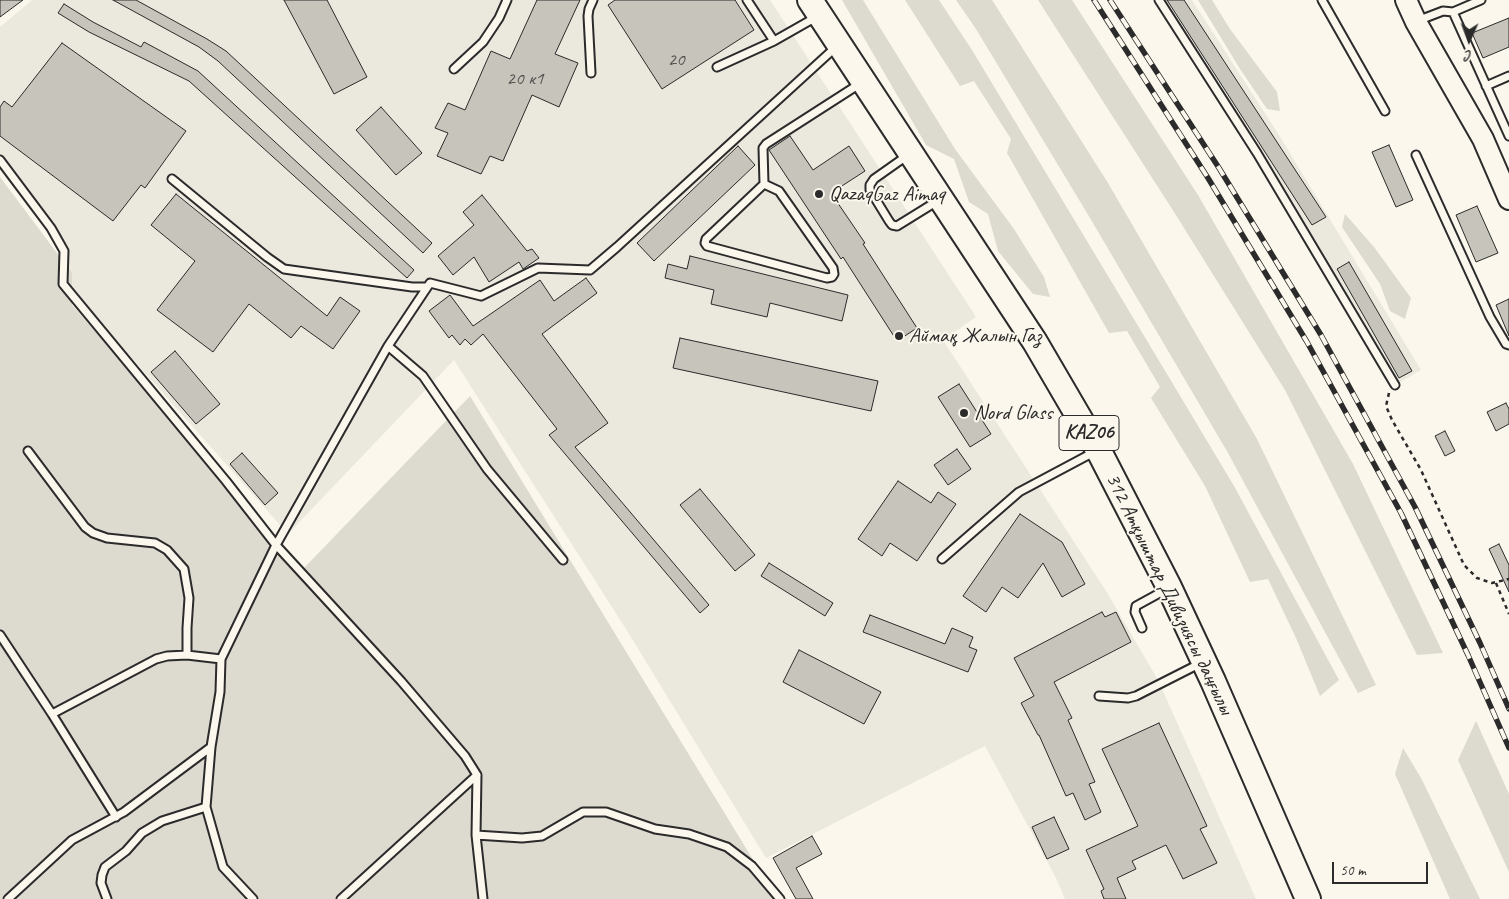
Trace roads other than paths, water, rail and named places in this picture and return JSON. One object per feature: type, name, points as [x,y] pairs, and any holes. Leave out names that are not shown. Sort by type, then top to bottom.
[{"type":"highway","name":"312 Атқыштар Дивизиясы даңғылы","points":[[815,8],[1035,342],[1098,450],[1169,587],[1204,661],[1308,899]]},
{"type":"main road","points":[[1406,0],[1416,22],[1484,139],[1509,199]]},
{"type":"lane","points":[[454,68],[483,42],[499,18],[507,0]]},
{"type":"lane","points":[[591,73],[588,16],[593,0]]},
{"type":"lane","points":[[748,0],[774,40]]},
{"type":"lane","points":[[1159,0],[1257,153],[1395,385]]},
{"type":"lane","points":[[1322,0],[1385,111]]},
{"type":"lane","points":[[1416,22],[1443,11],[1453,12],[1481,0]]},
{"type":"lane","points":[[717,67],[774,40],[815,8]]},
{"type":"lane","points":[[1453,12],[1509,136]]},
{"type":"lane","points":[[253,899],[224,867],[206,806],[211,747],[220,692],[221,659],[276,545],[388,346],[427,287],[430,284],[481,296],[538,268],[590,270],[632,234],[839,44]]},
{"type":"lane","points":[[1486,86],[1509,76]]},
{"type":"lane","points":[[764,184],[780,191],[833,268],[834,274],[832,278],[707,246],[705,243],[706,238],[764,184],[763,148],[766,144],[863,81]]},
{"type":"lane","points":[[911,154],[874,178],[870,185],[870,190],[889,221],[892,225],[897,226],[940,200]]},
{"type":"lane","points":[[1416,155],[1490,317],[1506,344],[1509,345]]},
{"type":"lane","points":[[0,160],[51,228],[64,251],[62,284],[226,481],[276,545],[401,681],[465,756],[476,776],[476,834],[483,899]]},
{"type":"lane","points":[[172,178],[284,269],[402,286],[427,287]]},
{"type":"lane","points":[[388,346],[423,376],[487,469],[563,560]]},
{"type":"lane","points":[[942,559],[1019,492],[1098,450]]},
{"type":"lane","points":[[28,451],[85,527],[93,533],[107,538],[155,543],[167,550],[184,569],[190,598],[187,628],[188,655]]},
{"type":"lane","points":[[1142,628],[1135,612],[1136,606],[1138,603],[1169,587]]},
{"type":"lane","points":[[0,635],[52,714],[116,818]]},
{"type":"lane","points":[[52,714],[156,659],[167,656],[188,655],[221,659]]},
{"type":"lane","points":[[1099,696],[1128,698],[1136,696],[1204,661]]},
{"type":"lane","points":[[8,899],[72,840],[116,818],[211,747]]},
{"type":"lane","points":[[341,899],[476,776]]},
{"type":"lane","points":[[107,899],[101,883],[105,867],[126,851],[142,833],[162,820],[206,806]]},
{"type":"lane","points":[[476,834],[522,838],[542,836],[583,812],[606,812],[655,830],[689,834],[726,847],[752,866],[780,899]]},
{"type":"railway","points":[[1094,0],[1208,178],[1307,342],[1401,513],[1468,655],[1509,748]]},
{"type":"railway","points":[[1110,0],[1219,168],[1321,335],[1415,507],[1480,643],[1509,709]]},
{"type":"place","name":"QazaqGaz Aimaq","points":[[819,194]]},
{"type":"place","name":"Аймақ Жалын Газ","points":[[899,336]]},
{"type":"place","name":"Nord Glass","points":[[964,413]]}]
